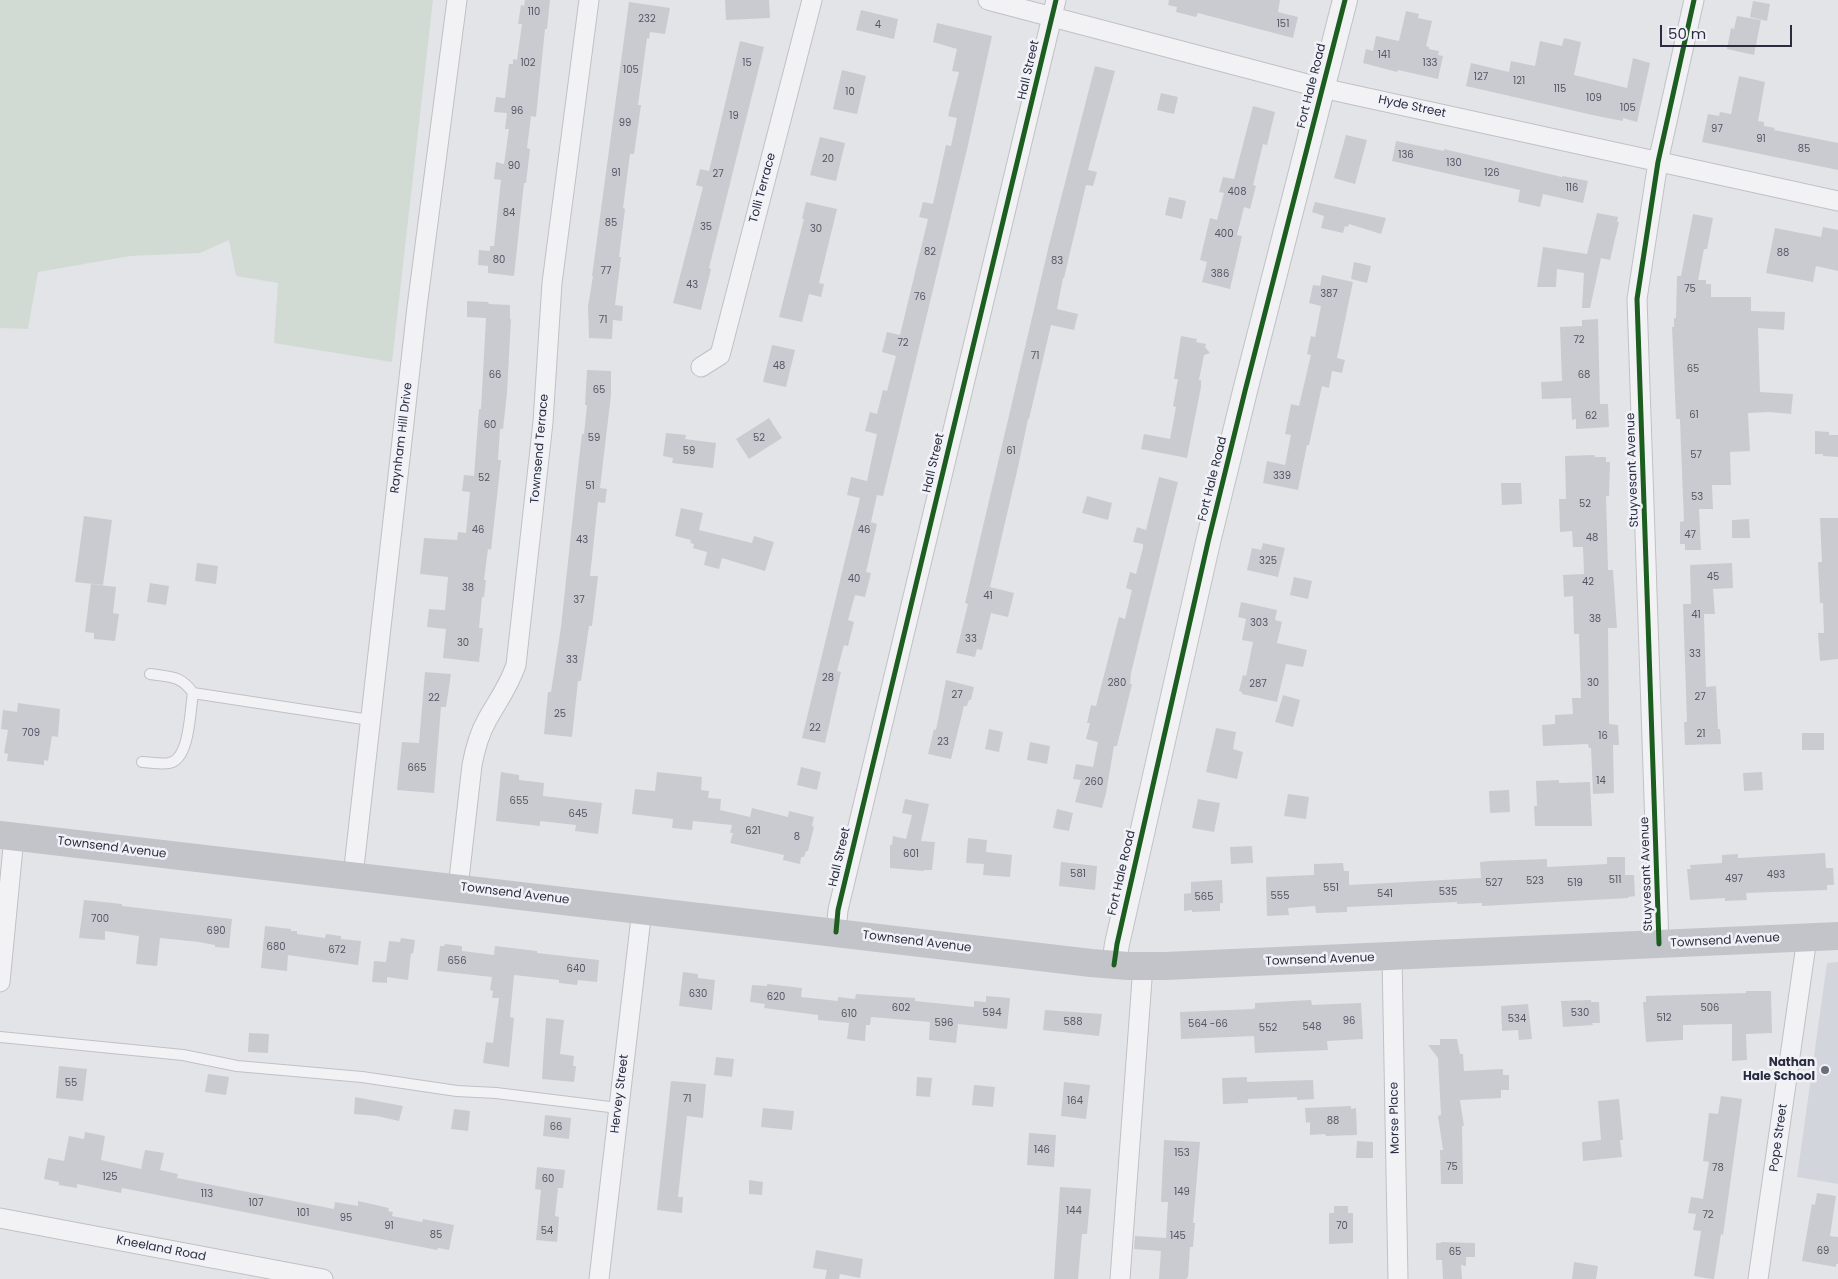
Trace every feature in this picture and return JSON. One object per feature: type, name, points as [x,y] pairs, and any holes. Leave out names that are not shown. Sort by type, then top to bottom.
[{"type":"main road","name":"Townsend Avenue","points":[[7,836],[1114,965],[1143,966],[1838,936]]},
{"type":"street","name":"Raynham Hill Drive","points":[[353,876],[418,307],[457,0]]},
{"type":"street","name":"Townsend Terrace","points":[[458,888],[472,765],[476,747],[487,720],[510,683],[516,666],[543,422],[552,283],[589,0]]},
{"type":"street","name":"Tolli Terrace","points":[[701,367],[720,355],[812,0]]},
{"type":"street","name":"Hyde Street","points":[[988,0],[1054,8],[1322,88],[1838,201]]},
{"type":"street","name":"Fort Hale Road","points":[[1114,965],[1121,925],[1211,532],[1345,0]]},
{"type":"street","name":"Stuyvesant Avenue","points":[[1659,944],[1637,299],[1658,162],[1694,0]]},
{"type":"street","name":"Hall Street","points":[[836,932],[840,900],[1054,8]]},
{"type":"street","points":[[0,982],[7,836]]},
{"type":"street","name":"Hervey Street","points":[[599,1279],[642,909]]},
{"type":"street","name":"Pope Street","points":[[1758,1279],[1807,938]]},
{"type":"street","name":"Morse Place","points":[[1392,956],[1398,1279]]},
{"type":"street","points":[[1120,1279],[1143,966]]},
{"type":"street","name":"Kneeland Road","points":[[0,1218],[323,1279]]},
{"type":"lane","points":[[142,762],[169,763],[178,760],[185,746],[192,693],[188,686],[178,678],[150,674]]},
{"type":"lane","points":[[192,693],[370,720]]},
{"type":"lane","points":[[0,1037],[183,1055],[237,1066],[362,1077],[457,1091],[496,1093],[618,1108]]},
{"type":"shaded area","points":[[0,0],[433,0],[392,362],[274,343],[278,283],[236,276],[229,240],[200,253],[130,256],[38,272],[28,329],[0,328]]},
{"type":"shaded area","name":"Nathan Hale School","points":[[1838,962],[1838,1184],[1797,1177],[1827,963]]},
{"type":"building","points":[[525,0],[550,0],[547,29],[545,29],[536,117],[531,116],[527,148],[530,149],[526,183],[524,183],[514,276],[488,273],[488,266],[478,265],[479,250],[490,251],[490,246],[494,246],[501,180],[494,179],[496,162],[504,164],[509,129],[505,129],[507,113],[494,112],[496,97],[505,98],[509,64],[513,64],[513,59],[517,60],[522,24],[518,24],[521,5],[524,6]]},
{"type":"building","points":[[725,0],[769,0],[770,18],[726,20]]},
{"type":"building","points":[[1169,0],[1280,0],[1278,12],[1298,17],[1293,38],[1198,13],[1196,17],[1176,12],[1177,7],[1168,5]]},
{"type":"building","points":[[1753,1],[1770,4],[1767,21],[1750,17]]},
{"type":"building","points":[[629,2],[670,8],[665,34],[650,32],[649,39],[647,38],[638,105],[641,105],[634,154],[630,154],[623,208],[625,209],[615,305],[623,306],[622,321],[613,320],[612,339],[589,338],[588,307]]},
{"type":"building","points":[[861,10],[898,19],[894,39],[856,30]]},
{"type":"building","points":[[1406,11],[1419,14],[1418,18],[1432,21],[1426,46],[1429,49],[1439,51],[1438,55],[1443,56],[1438,79],[1398,70],[1397,72],[1363,63],[1366,49],[1373,51],[1376,36],[1399,41]]},
{"type":"building","points":[[1737,16],[1761,20],[1754,55],[1727,49],[1731,28],[1734,29]]},
{"type":"building","points":[[937,23],[992,36],[968,145],[883,496],[877,495],[871,522],[877,524],[866,572],[871,573],[865,597],[855,595],[848,620],[854,622],[848,646],[844,645],[837,671],[841,672],[825,743],[802,738],[860,498],[847,495],[851,477],[867,481],[877,434],[865,431],[870,412],[877,414],[883,390],[887,391],[896,356],[882,352],[887,332],[900,335],[928,219],[919,217],[923,202],[933,204],[946,145],[951,146],[957,118],[948,116],[959,72],[952,71],[957,49],[933,42]]},
{"type":"building","points":[[1564,38],[1581,42],[1574,75],[1627,88],[1633,58],[1650,63],[1637,122],[1623,118],[1623,121],[1597,116],[1466,86],[1471,63],[1509,72],[1511,61],[1535,66],[1540,41],[1562,46]]},
{"type":"building","points":[[740,41],[764,47],[709,268],[711,269],[701,310],[673,303],[703,187],[696,185],[700,169],[709,171]]},
{"type":"building","points":[[1095,66],[1115,71],[1088,170],[1097,172],[1093,186],[1086,185],[1057,309],[1078,314],[1074,330],[1051,325],[990,587],[1014,593],[1008,617],[991,613],[982,650],[977,649],[975,657],[956,653],[968,604],[965,603],[1049,245]]},
{"type":"building","points":[[842,70],[866,76],[857,114],[833,109]]},
{"type":"building","points":[[1739,76],[1765,82],[1758,121],[1764,122],[1764,126],[1775,128],[1774,130],[1838,143],[1838,170],[1702,142],[1708,114],[1719,116],[1720,112],[1731,114]]},
{"type":"building","points":[[1161,93],[1178,97],[1174,114],[1157,110]]},
{"type":"building","points":[[1253,106],[1275,112],[1267,145],[1263,144],[1253,185],[1256,186],[1250,209],[1244,207],[1237,235],[1242,236],[1230,289],[1202,282],[1207,262],[1200,260],[1210,218],[1217,220],[1224,193],[1219,192],[1223,177],[1234,179]]},
{"type":"building","points":[[1346,135],[1367,140],[1355,184],[1334,178]]},
{"type":"building","points":[[820,137],[845,143],[836,181],[810,175]]},
{"type":"building","points":[[1396,141],[1444,151],[1444,149],[1562,177],[1588,181],[1583,203],[1543,194],[1540,207],[1518,202],[1520,190],[1392,161]]},
{"type":"building","points":[[1169,197],[1186,201],[1182,219],[1165,215]]},
{"type":"building","points":[[806,202],[837,209],[819,283],[824,284],[821,297],[809,294],[802,322],[779,317],[804,219],[802,219]]},
{"type":"building","points":[[1315,202],[1386,218],[1381,234],[1349,224],[1348,227],[1345,226],[1343,233],[1321,228],[1324,216],[1312,212]]},
{"type":"building","points":[[1597,213],[1618,217],[1617,222],[1619,222],[1610,260],[1601,258],[1590,308],[1582,308],[1584,273],[1557,269],[1556,287],[1537,287],[1543,247],[1587,254]]},
{"type":"building","points":[[1693,214],[1713,218],[1698,280],[1706,280],[1706,284],[1711,284],[1711,297],[1751,297],[1751,311],[1785,312],[1784,330],[1758,328],[1760,392],[1793,394],[1791,414],[1748,413],[1750,451],[1730,452],[1731,485],[1712,485],[1713,509],[1699,509],[1701,550],[1685,550],[1685,544],[1680,544],[1680,522],[1684,521],[1680,419],[1676,419],[1672,327],[1674,327],[1674,318],[1676,318],[1677,276],[1681,276]]},
{"type":"building","points":[[1823,227],[1838,230],[1838,271],[1816,266],[1813,282],[1766,273],[1775,228],[1821,237]]},
{"type":"building","points":[[1354,262],[1371,266],[1367,283],[1351,279]]},
{"type":"building","points":[[1322,275],[1353,282],[1337,358],[1345,360],[1342,373],[1332,371],[1329,388],[1322,386],[1298,490],[1263,483],[1267,461],[1285,465],[1291,435],[1285,434],[1291,404],[1299,406],[1311,355],[1307,354],[1311,336],[1315,337],[1321,306],[1309,303],[1313,285],[1320,286]]},
{"type":"building","points":[[467,301],[510,305],[511,319],[507,393],[503,429],[500,429],[498,460],[501,460],[491,550],[488,549],[484,580],[486,580],[484,597],[482,597],[479,628],[483,628],[479,662],[443,658],[446,629],[427,627],[429,609],[445,610],[448,577],[420,574],[424,538],[457,540],[458,532],[466,533],[470,492],[462,491],[464,475],[474,476],[479,409],[481,409],[486,318],[467,317]]},
{"type":"building","points":[[1598,319],[1600,404],[1608,404],[1609,427],[1576,429],[1576,419],[1572,420],[1571,398],[1542,399],[1541,382],[1562,381],[1560,327],[1582,326],[1582,320]]},
{"type":"building","points":[[1181,336],[1197,339],[1196,342],[1206,344],[1205,347],[1210,353],[1204,355],[1199,380],[1201,380],[1201,387],[1187,458],[1141,449],[1144,434],[1170,439],[1176,407],[1173,406],[1178,379],[1174,379]]},
{"type":"building","points":[[772,345],[795,350],[786,387],[763,382]]},
{"type":"building","points":[[587,370],[611,371],[611,395],[600,488],[607,489],[605,503],[598,502],[590,576],[598,576],[592,626],[589,626],[581,681],[578,681],[572,737],[544,734],[548,692],[551,692],[561,627],[582,434],[584,434],[587,405],[585,405]]},
{"type":"building","points":[[769,418],[782,438],[749,459],[736,439]]},
{"type":"building","points":[[1815,431],[1829,432],[1829,435],[1838,435],[1838,457],[1815,454]]},
{"type":"building","points":[[666,433],[686,435],[685,439],[716,443],[713,468],[672,463],[673,458],[663,456]]},
{"type":"building","points":[[1594,455],[1595,457],[1606,457],[1606,462],[1610,462],[1609,496],[1606,496],[1608,570],[1613,570],[1617,628],[1608,628],[1609,724],[1618,725],[1619,745],[1613,745],[1614,793],[1593,794],[1591,748],[1589,748],[1588,744],[1543,746],[1542,725],[1555,724],[1555,715],[1573,714],[1572,698],[1581,698],[1579,634],[1574,634],[1573,596],[1564,597],[1563,575],[1584,574],[1583,547],[1573,547],[1572,531],[1560,532],[1559,499],[1566,499],[1565,456]]},
{"type":"building","points":[[1159,477],[1178,482],[1131,673],[1130,684],[1132,684],[1117,746],[1114,746],[1102,808],[1075,802],[1081,780],[1073,779],[1076,764],[1093,767],[1098,742],[1086,739],[1090,723],[1087,723],[1091,705],[1096,706],[1119,617],[1125,619],[1132,590],[1126,588],[1130,572],[1136,574],[1143,548],[1143,544],[1133,542],[1137,527],[1146,530]]},
{"type":"building","points":[[1501,483],[1521,483],[1522,504],[1502,505]]},
{"type":"building","points":[[1087,496],[1112,503],[1108,520],[1082,513]]},
{"type":"building","points":[[681,508],[703,513],[699,530],[752,543],[754,536],[774,542],[765,571],[722,558],[719,569],[704,565],[707,552],[693,548],[694,544],[690,543],[691,540],[675,536]]},
{"type":"building","points":[[84,516],[112,520],[103,585],[75,582]]},
{"type":"building","points":[[1820,518],[1838,518],[1838,659],[1820,661],[1818,633],[1824,633],[1823,603],[1820,603],[1818,562],[1822,562]]},
{"type":"building","points":[[1749,519],[1750,538],[1732,538],[1732,520]]},
{"type":"building","points":[[1263,543],[1285,548],[1278,577],[1247,570],[1252,548],[1261,550]]},
{"type":"building","points":[[197,563],[218,566],[216,584],[195,581]]},
{"type":"building","points":[[1732,563],[1733,588],[1713,589],[1715,614],[1704,614],[1706,687],[1716,686],[1718,729],[1720,729],[1721,744],[1685,745],[1684,722],[1687,722],[1683,604],[1691,604],[1690,565]]},
{"type":"building","points":[[1294,577],[1312,581],[1308,599],[1290,595]]},
{"type":"building","points":[[150,583],[169,586],[166,605],[147,602]]},
{"type":"building","points":[[91,584],[116,587],[113,613],[119,614],[115,641],[94,639],[94,633],[85,632]]},
{"type":"building","points":[[1241,602],[1277,610],[1275,620],[1282,622],[1277,643],[1307,650],[1303,667],[1286,664],[1277,702],[1242,694],[1239,691],[1243,675],[1246,676],[1253,642],[1242,640],[1246,619],[1238,617]]},
{"type":"building","points":[[425,672],[451,674],[446,707],[441,707],[434,793],[397,790],[402,742],[419,743]]},
{"type":"building","points":[[946,680],[974,687],[971,700],[969,700],[967,706],[964,706],[951,759],[928,754],[934,729],[936,730]]},
{"type":"building","points":[[1283,695],[1300,700],[1293,727],[1275,722]]},
{"type":"building","points":[[18,703],[60,709],[58,737],[52,736],[48,761],[44,760],[44,765],[7,761],[8,754],[4,753],[8,730],[1,729],[3,710],[17,712]]},
{"type":"building","points":[[1216,728],[1236,732],[1233,749],[1243,752],[1237,779],[1206,772]]},
{"type":"building","points":[[989,729],[1003,732],[999,752],[985,749]]},
{"type":"building","points":[[1802,733],[1824,733],[1824,750],[1802,750]]},
{"type":"building","points":[[1030,742],[1050,746],[1047,764],[1027,760]]},
{"type":"building","points":[[801,767],[821,772],[817,790],[797,785]]},
{"type":"building","points":[[501,772],[519,775],[519,780],[544,783],[543,796],[602,803],[598,834],[575,831],[576,825],[540,821],[540,826],[496,821]]},
{"type":"building","points":[[657,772],[702,777],[701,790],[709,791],[708,798],[721,799],[720,810],[750,817],[752,808],[788,817],[789,811],[814,817],[812,826],[814,827],[808,851],[806,851],[804,857],[801,857],[800,864],[783,860],[784,855],[730,843],[733,833],[730,833],[732,825],[693,821],[692,830],[672,828],[673,819],[632,814],[635,789],[655,791]]},
{"type":"building","points":[[1762,772],[1763,790],[1744,791],[1743,773]]},
{"type":"building","points":[[1559,780],[1559,783],[1590,782],[1592,826],[1535,826],[1534,806],[1537,806],[1536,781]]},
{"type":"building","points":[[1509,790],[1510,812],[1490,813],[1489,791]]},
{"type":"building","points":[[1288,794],[1309,797],[1306,819],[1284,816]]},
{"type":"building","points":[[905,799],[929,804],[921,841],[935,842],[932,870],[890,868],[890,845],[892,845],[893,836],[906,839],[912,815],[902,813]]},
{"type":"building","points":[[1198,799],[1220,803],[1214,832],[1192,828]]},
{"type":"building","points":[[1057,809],[1073,813],[1069,831],[1053,828]]},
{"type":"building","points":[[968,838],[987,840],[986,852],[1012,855],[1010,877],[983,875],[984,864],[966,863]]},
{"type":"building","points":[[1252,846],[1253,863],[1231,864],[1230,847]]},
{"type":"building","points":[[1825,853],[1826,868],[1833,868],[1834,885],[1827,885],[1827,890],[1746,893],[1747,900],[1725,901],[1725,898],[1690,900],[1687,869],[1691,869],[1690,865],[1722,863],[1722,855],[1738,854],[1738,858]]},
{"type":"building","points":[[1607,857],[1625,857],[1625,875],[1634,875],[1635,896],[1628,898],[1482,906],[1482,903],[1457,904],[1457,902],[1347,907],[1347,912],[1316,913],[1315,906],[1288,908],[1289,915],[1267,916],[1266,877],[1314,875],[1314,864],[1343,863],[1344,871],[1349,871],[1349,885],[1481,878],[1480,862],[1547,859],[1547,867],[1607,864]]},
{"type":"building","points":[[1061,862],[1097,866],[1095,890],[1059,886]]},
{"type":"building","points":[[1222,880],[1223,903],[1220,903],[1220,911],[1184,911],[1184,894],[1191,893],[1191,882]]},
{"type":"building","points":[[84,900],[232,919],[229,948],[215,947],[215,945],[199,942],[160,938],[157,966],[136,964],[139,936],[105,931],[105,940],[79,938]]},
{"type":"building","points":[[265,926],[291,929],[291,931],[297,931],[297,934],[325,938],[326,934],[341,936],[341,939],[361,941],[358,965],[288,955],[287,971],[261,968]]},
{"type":"building","points":[[401,938],[415,940],[413,954],[411,953],[408,980],[387,977],[387,983],[372,982],[374,961],[386,962],[389,941],[400,942]]},
{"type":"building","points":[[445,944],[462,946],[462,951],[494,955],[495,946],[599,960],[597,982],[578,980],[577,985],[559,983],[559,980],[514,975],[510,1017],[514,1018],[509,1067],[483,1063],[486,1042],[493,1043],[499,998],[492,998],[493,991],[490,990],[492,977],[437,971],[440,946]]},
{"type":"building","points":[[683,972],[698,974],[698,978],[715,980],[712,1010],[679,1006]]},
{"type":"building","points":[[767,984],[802,988],[801,997],[838,1001],[838,997],[855,999],[856,994],[915,998],[915,1001],[974,1007],[974,1001],[986,1002],[986,996],[1010,998],[1007,1029],[958,1024],[956,1043],[929,1040],[930,1022],[871,1017],[870,1025],[866,1025],[865,1041],[847,1039],[849,1023],[818,1020],[818,1015],[764,1008],[765,1004],[750,1002],[752,985],[767,986]]},
{"type":"building","points":[[1746,991],[1771,991],[1772,1033],[1746,1034],[1747,1060],[1732,1061],[1732,1024],[1683,1025],[1683,1040],[1646,1042],[1643,1002],[1646,1002],[1646,996],[1746,993]]},
{"type":"building","points":[[1311,1000],[1312,1005],[1361,1003],[1363,1039],[1327,1041],[1328,1050],[1255,1053],[1254,1036],[1181,1039],[1180,1012],[1253,1009],[1255,1008],[1255,1003]]},
{"type":"building","points":[[1591,1000],[1591,1002],[1599,1002],[1600,1023],[1563,1027],[1561,1001]]},
{"type":"building","points":[[1528,1004],[1532,1039],[1519,1040],[1518,1030],[1502,1031],[1501,1006]]},
{"type":"building","points":[[1045,1010],[1102,1014],[1099,1036],[1043,1030]]},
{"type":"building","points":[[546,1018],[564,1020],[560,1054],[574,1056],[573,1066],[576,1066],[574,1082],[542,1079]]},
{"type":"building","points":[[249,1033],[269,1034],[268,1053],[248,1052]]},
{"type":"building","points":[[1440,1039],[1457,1039],[1460,1054],[1463,1054],[1464,1071],[1503,1069],[1503,1075],[1509,1075],[1509,1090],[1501,1090],[1501,1098],[1460,1100],[1464,1126],[1462,1126],[1463,1184],[1441,1184],[1440,1150],[1443,1150],[1438,1116],[1441,1115],[1438,1058],[1428,1045],[1440,1045]]},
{"type":"building","points":[[716,1057],[734,1059],[732,1077],[714,1075]]},
{"type":"building","points":[[59,1066],[87,1069],[83,1101],[56,1098]]},
{"type":"building","points":[[208,1074],[229,1077],[226,1095],[205,1092]]},
{"type":"building","points":[[917,1077],[932,1078],[930,1097],[916,1096]]},
{"type":"building","points":[[1247,1077],[1247,1082],[1313,1080],[1314,1099],[1297,1100],[1297,1097],[1248,1099],[1248,1103],[1223,1104],[1222,1078]]},
{"type":"building","points":[[671,1081],[706,1084],[703,1118],[687,1116],[678,1197],[683,1197],[682,1213],[657,1210]]},
{"type":"building","points":[[1064,1082],[1090,1085],[1086,1119],[1061,1116]]},
{"type":"building","points":[[974,1085],[995,1087],[993,1107],[972,1105]]},
{"type":"building","points":[[1721,1096],[1742,1099],[1723,1235],[1721,1234],[1714,1279],[1712,1279],[1694,1276],[1701,1231],[1693,1230],[1696,1214],[1688,1213],[1691,1197],[1703,1199],[1709,1162],[1703,1161],[1709,1113],[1718,1114]]},
{"type":"building","points":[[355,1097],[403,1106],[399,1121],[377,1116],[354,1114]]},
{"type":"building","points":[[1619,1099],[1623,1140],[1620,1140],[1622,1157],[1583,1161],[1582,1142],[1601,1140],[1598,1101]]},
{"type":"building","points":[[1351,1106],[1351,1109],[1356,1108],[1357,1135],[1310,1135],[1310,1122],[1306,1123],[1305,1108]]},
{"type":"building","points":[[763,1108],[794,1111],[792,1130],[761,1127]]},
{"type":"building","points":[[454,1109],[470,1111],[468,1131],[451,1129]]},
{"type":"building","points":[[545,1115],[571,1118],[569,1139],[543,1136]]},
{"type":"building","points":[[85,1132],[105,1136],[101,1160],[141,1169],[145,1150],[164,1153],[160,1170],[178,1174],[177,1178],[334,1209],[335,1202],[358,1206],[358,1201],[389,1208],[388,1211],[393,1212],[392,1216],[422,1222],[423,1219],[454,1225],[449,1250],[438,1248],[437,1250],[122,1188],[121,1193],[77,1184],[77,1188],[59,1185],[59,1182],[44,1179],[48,1158],[64,1161],[69,1136],[84,1139]]},
{"type":"building","points":[[1029,1133],[1056,1135],[1054,1167],[1027,1165]]},
{"type":"building","points":[[1164,1140],[1200,1142],[1193,1223],[1195,1223],[1193,1247],[1190,1247],[1188,1277],[1186,1279],[1159,1279],[1161,1251],[1134,1249],[1135,1236],[1166,1238],[1168,1202],[1161,1202]]},
{"type":"building","points":[[1357,1141],[1373,1142],[1373,1158],[1356,1158]]},
{"type":"building","points":[[537,1167],[565,1170],[563,1188],[558,1188],[555,1216],[559,1217],[557,1242],[536,1240],[541,1190],[535,1189]]},
{"type":"building","points":[[749,1180],[763,1182],[762,1195],[749,1194]]},
{"type":"building","points":[[1060,1187],[1091,1189],[1087,1234],[1082,1234],[1078,1279],[1054,1279]]},
{"type":"building","points":[[1817,1193],[1836,1196],[1830,1236],[1838,1237],[1838,1264],[1836,1264],[1836,1267],[1802,1261],[1812,1204],[1815,1205]]},
{"type":"building","points":[[1334,1206],[1348,1206],[1348,1213],[1353,1213],[1353,1243],[1329,1244],[1329,1213],[1334,1213]]},
{"type":"building","points":[[1436,1243],[1475,1243],[1475,1257],[1466,1257],[1466,1266],[1461,1265],[1462,1279],[1443,1279],[1442,1260],[1436,1260]]},
{"type":"building","points":[[816,1250],[863,1259],[860,1278],[840,1274],[839,1279],[825,1279],[827,1270],[813,1268]]},
{"type":"building","points":[[1574,1262],[1598,1266],[1596,1279],[1572,1279]]},
{"type":"cycle path","points":[[836,932],[838,910],[1056,0]]},
{"type":"cycle path","points":[[1114,965],[1117,944],[1208,542],[1345,0]]},
{"type":"cycle path","points":[[1659,944],[1637,299],[1658,162],[1694,0]]},
{"type":"place","name":"Nathan Hale School","points":[[1825,1070]]}]
